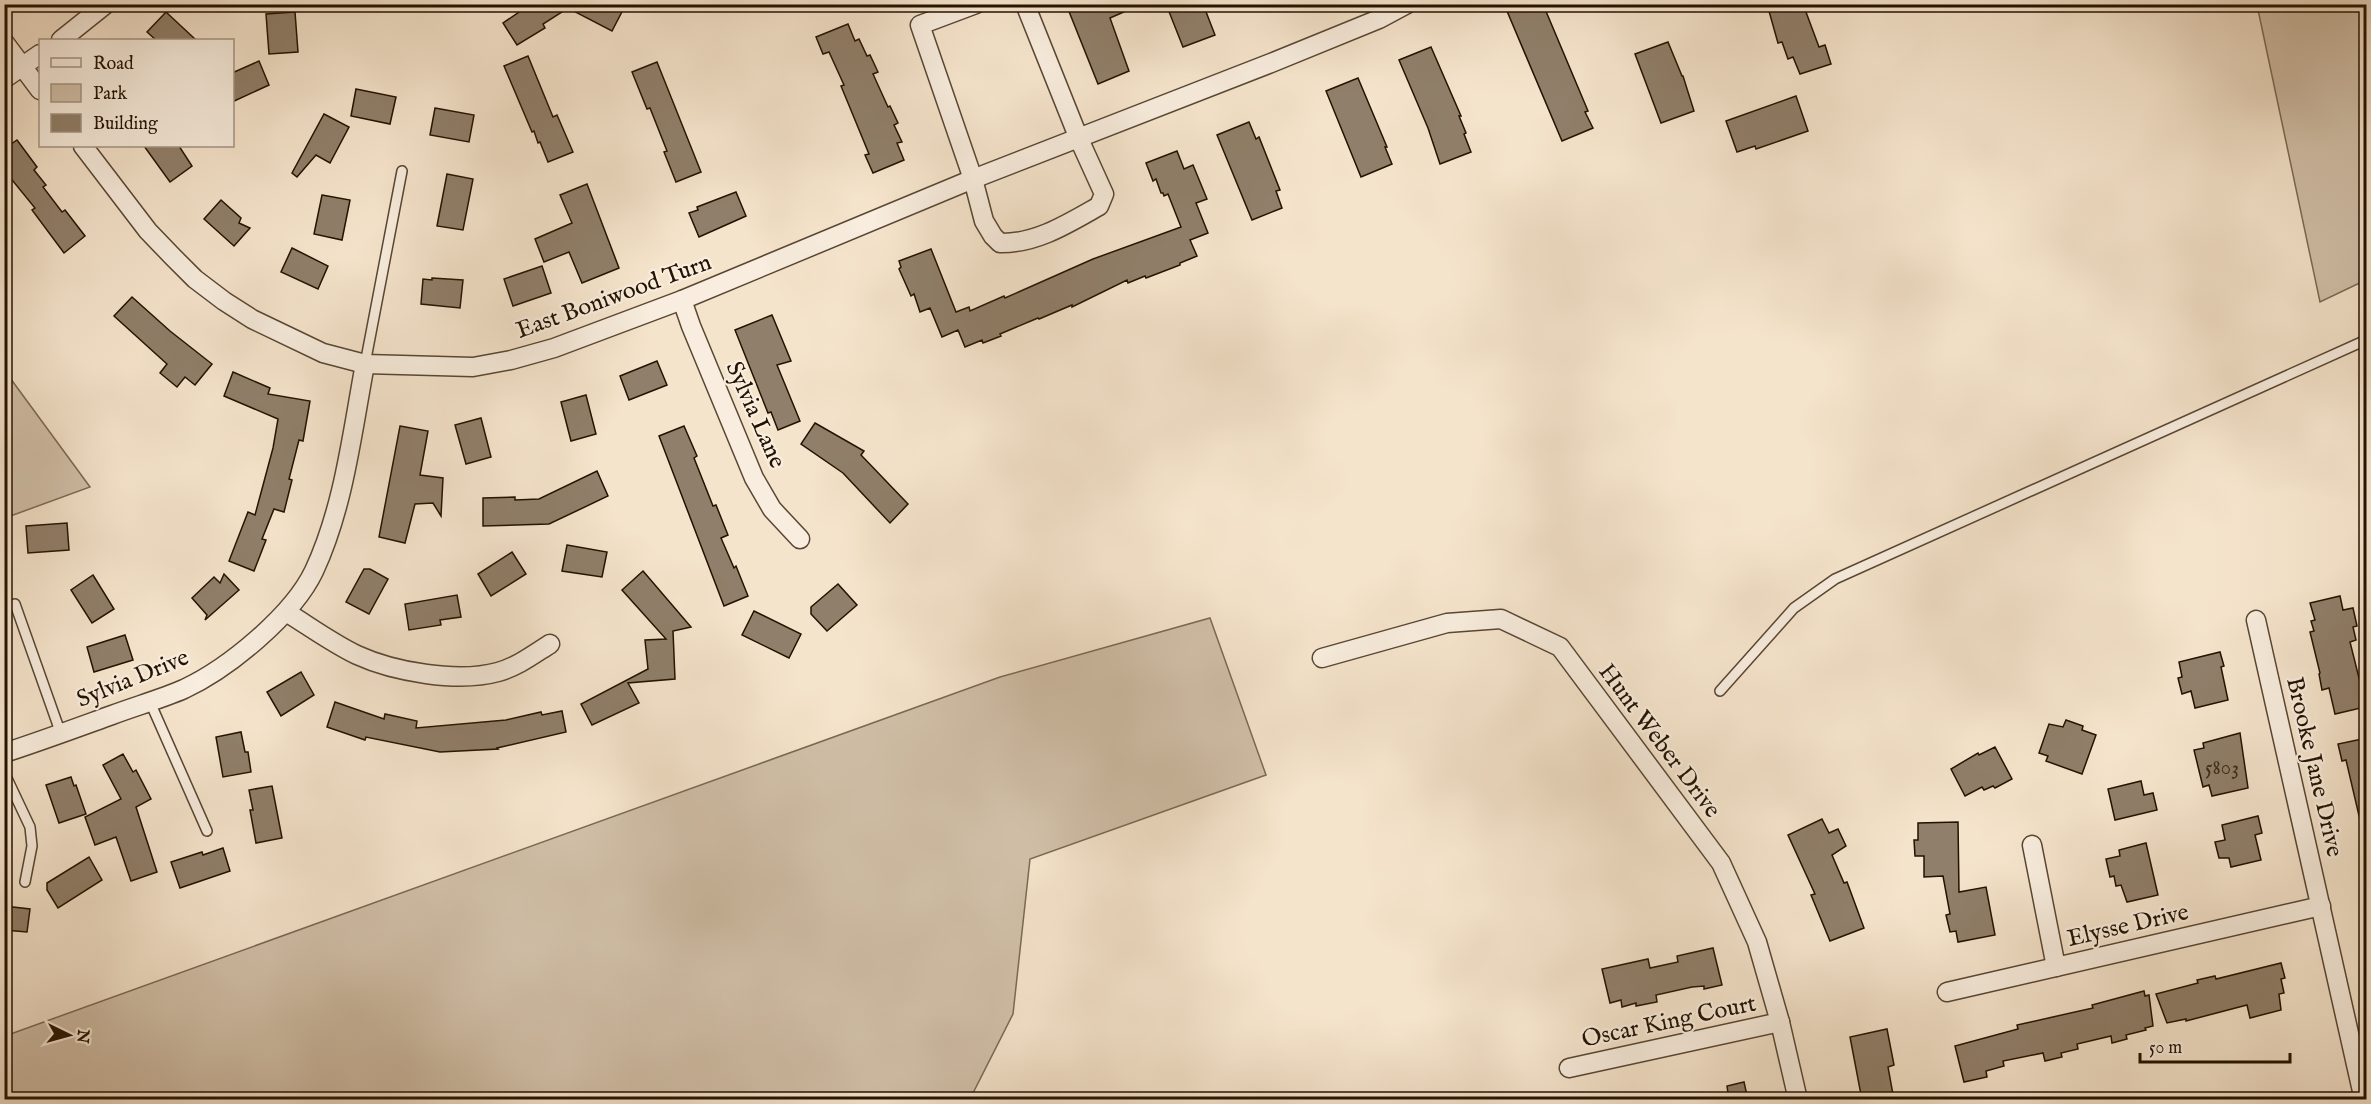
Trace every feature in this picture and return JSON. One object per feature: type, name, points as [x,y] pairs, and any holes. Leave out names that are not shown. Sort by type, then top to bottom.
[{"type":"street","points":[[62,39],[106,4]]},
{"type":"street","points":[[975,4],[920,25],[973,179],[984,222],[1000,243],[1024,242],[1057,230],[1099,206],[1104,194],[1079,139],[1025,4]]},
{"type":"street","name":"East Boniwood Turn","points":[[84,147],[148,231],[195,279],[252,319],[290,339],[364,364],[473,367],[511,360],[554,348],[682,300],[973,179],[1293,54],[1407,4]]},
{"type":"street","points":[[4,42],[39,89]]},
{"type":"street","points":[[4,79],[39,55]]},
{"type":"street","name":"Sylvia Lane","points":[[682,300],[690,326],[754,477],[772,509],[800,539]]},
{"type":"street","name":"Sylvia Drive","points":[[4,753],[61,735],[186,688],[217,669],[260,637],[286,612],[300,595],[324,546],[339,496],[364,364]]},
{"type":"street","points":[[286,612],[357,655],[407,670],[445,676],[497,672],[523,661],[550,644]]},
{"type":"street","name":"Hunt Weber Drive","points":[[1322,658],[1447,623],[1502,619],[1560,647],[1721,864],[1757,942],[1780,1022],[1798,1100]]},
{"type":"street","name":"Brooke Jane Drive","points":[[2256,620],[2364,1100]]},
{"type":"street","points":[[2032,845],[2056,967]]},
{"type":"street","name":"Elysse Drive","points":[[1947,992],[2321,906]]},
{"type":"street","name":"Oscar King Court","points":[[1569,1068],[1780,1022]]},
{"type":"lane","points":[[364,364],[402,171]]},
{"type":"lane","points":[[1720,691],[1794,608],[1835,579],[2367,340]]},
{"type":"lane","points":[[15,604],[61,735]]},
{"type":"lane","points":[[150,702],[207,831]]},
{"type":"lane","points":[[4,772],[30,827],[32,846],[25,882]]},
{"type":"green space","points":[[2257,5],[2366,5],[2366,280],[2320,302]]},
{"type":"green space","points":[[5,371],[90,487],[4,518]]},
{"type":"green space","points":[[1210,618],[1266,775],[1030,859],[1013,1014],[970,1099],[5,1099],[5,1036],[1000,677]]},
{"type":"building","points":[[531,4],[626,4],[612,31],[568,8],[543,24],[545,28],[517,45],[503,23]]},
{"type":"building","points":[[1066,4],[1142,4],[1110,18],[1129,71],[1098,84]]},
{"type":"building","points":[[1166,4],[1203,4],[1215,35],[1183,47]]},
{"type":"building","points":[[1504,4],[1541,4],[1545,9],[1593,128],[1562,141]]},
{"type":"building","points":[[1767,4],[1803,4],[1819,47],[1825,45],[1831,64],[1800,74],[1793,57],[1788,59],[1782,42],[1778,43]]},
{"type":"building","points":[[166,12],[195,39],[155,39],[147,32]]},
{"type":"building","points":[[295,12],[298,52],[269,54],[266,14]]},
{"type":"building","points":[[848,24],[855,41],[859,39],[878,72],[873,74],[898,123],[894,125],[902,142],[897,143],[904,160],[873,173],[865,155],[869,154],[841,86],[844,85],[829,52],[823,54],[816,37]]},
{"type":"building","points":[[1668,42],[1683,76],[1694,111],[1661,123],[1635,54]]},
{"type":"building","points":[[1431,47],[1461,116],[1459,116],[1471,152],[1440,164],[1428,128],[1399,60]]},
{"type":"building","points":[[528,56],[553,117],[557,115],[573,152],[548,162],[540,142],[538,143],[534,131],[532,132],[504,66]]},
{"type":"building","points":[[259,61],[269,85],[234,101],[234,72]]},
{"type":"building","points":[[657,62],[701,172],[676,182],[650,108],[647,109],[632,72]]},
{"type":"building","points":[[1358,78],[1392,164],[1361,177],[1326,91]]},
{"type":"building","points":[[356,89],[396,97],[390,124],[351,116]]},
{"type":"building","points":[[1796,96],[1808,131],[1756,149],[1755,146],[1737,152],[1726,121]]},
{"type":"building","points":[[435,108],[474,115],[469,142],[430,135]]},
{"type":"building","points":[[324,114],[349,127],[330,163],[316,155],[297,177],[292,173]]},
{"type":"building","points":[[1249,122],[1256,139],[1259,137],[1280,190],[1276,191],[1282,208],[1252,220],[1217,135]]},
{"type":"building","points":[[17,140],[37,167],[34,170],[46,185],[43,187],[62,212],[65,210],[85,236],[64,253],[32,210],[35,208],[4,170],[4,149]]},
{"type":"building","points":[[145,147],[180,147],[192,166],[170,182]]},
{"type":"building","points":[[1177,151],[1184,169],[1193,165],[1207,199],[1196,203],[1208,233],[1190,240],[1197,256],[1146,278],[1145,276],[1128,283],[1127,280],[1072,307],[1072,305],[1038,318],[983,343],[982,340],[965,347],[958,330],[942,337],[930,308],[920,312],[914,294],[911,296],[899,269],[901,267],[899,261],[931,249],[956,312],[969,307],[970,311],[1093,259],[1181,227],[1168,194],[1164,196],[1161,193],[1146,163]]},
{"type":"building","points":[[447,174],[473,179],[463,230],[437,226]]},
{"type":"building","points":[[587,184],[619,268],[582,283],[569,252],[544,262],[535,239],[572,223],[560,195]]},
{"type":"building","points":[[736,192],[746,216],[699,237],[689,213],[698,210],[697,207]]},
{"type":"building","points":[[322,195],[350,200],[342,240],[314,234]]},
{"type":"building","points":[[221,200],[241,218],[239,223],[250,228],[234,246],[204,219]]},
{"type":"building","points":[[292,248],[328,266],[318,289],[281,272]]},
{"type":"building","points":[[542,266],[551,293],[513,306],[504,279]]},
{"type":"building","points":[[432,278],[463,280],[460,308],[421,304],[423,279],[432,280]]},
{"type":"building","points":[[132,297],[212,364],[195,385],[185,377],[177,387],[160,373],[167,364],[114,316]]},
{"type":"building","points":[[772,315],[791,361],[777,365],[800,421],[778,430],[771,412],[768,413],[735,330]]},
{"type":"building","points":[[657,361],[667,385],[629,400],[620,376]]},
{"type":"building","points":[[233,372],[270,388],[268,394],[310,401],[303,441],[299,440],[289,479],[292,480],[284,512],[274,509],[262,539],[266,540],[254,571],[229,561],[248,512],[255,515],[273,448],[278,419],[224,396]]},
{"type":"building","points":[[586,395],[596,434],[571,441],[561,402]]},
{"type":"building","points":[[481,418],[491,457],[466,464],[455,425]]},
{"type":"building","points":[[815,423],[864,451],[861,455],[908,504],[890,523],[843,473],[801,444]]},
{"type":"building","points":[[400,426],[428,431],[420,475],[443,478],[441,516],[433,503],[415,504],[405,543],[379,537]]},
{"type":"building","points":[[684,426],[697,456],[694,458],[713,506],[716,505],[728,535],[721,538],[748,596],[724,606],[659,436]]},
{"type":"building","points":[[597,471],[608,496],[549,524],[483,526],[483,498],[539,499]]},
{"type":"building","points":[[67,523],[69,550],[28,553],[26,526]]},
{"type":"building","points":[[567,545],[607,552],[602,577],[562,571]]},
{"type":"building","points":[[512,552],[526,574],[491,596],[478,574]]},
{"type":"building","points":[[364,569],[370,569],[388,579],[369,614],[346,602]]},
{"type":"building","points":[[643,571],[691,627],[673,631],[675,679],[628,683],[639,703],[592,725],[581,704],[648,669],[645,640],[666,639],[622,590]]},
{"type":"building","points":[[224,574],[239,590],[205,620],[207,615],[192,598],[214,577],[220,583]]},
{"type":"building","points":[[93,575],[114,609],[92,623],[71,590]]},
{"type":"building","points":[[838,584],[857,605],[827,631],[811,614],[811,607]]},
{"type":"building","points":[[457,595],[461,617],[440,620],[441,625],[409,630],[405,604]]},
{"type":"building","points":[[2340,596],[2343,610],[2353,608],[2357,626],[2353,627],[2356,640],[2350,642],[2360,682],[2367,680],[2367,697],[2363,698],[2365,707],[2335,714],[2329,688],[2322,690],[2310,632],[2314,631],[2311,621],[2315,620],[2310,603]]},
{"type":"building","points":[[754,611],[801,634],[789,658],[742,635]]},
{"type":"building","points":[[125,635],[133,660],[94,672],[87,647]]},
{"type":"building","points":[[2220,652],[2228,700],[2195,708],[2191,691],[2182,694],[2178,678],[2182,677],[2179,662]]},
{"type":"building","points":[[301,672],[314,695],[281,716],[267,692]]},
{"type":"building","points":[[335,702],[384,719],[385,714],[417,721],[416,728],[506,720],[541,712],[542,715],[562,711],[566,732],[498,749],[440,752],[366,737],[365,740],[327,727]]},
{"type":"building","points":[[2066,720],[2083,726],[2082,730],[2096,735],[2082,774],[2046,761],[2048,756],[2039,753],[2049,724],[2063,727]]},
{"type":"building","points":[[241,732],[245,752],[248,752],[251,772],[223,777],[216,737]]},
{"type":"building","points":[[2240,733],[2248,788],[2212,796],[2209,785],[2203,787],[2194,750],[2204,748],[2203,743]]},
{"type":"building","points":[[2367,738],[2367,819],[2360,820],[2346,760],[2342,761],[2338,744]]},
{"type":"building","points":[[1995,747],[2012,779],[1995,788],[1993,786],[1984,790],[1982,787],[1965,796],[1951,769],[1978,753],[1979,755]]},
{"type":"building","points":[[123,754],[133,772],[136,770],[151,799],[136,807],[157,872],[131,881],[116,837],[95,845],[85,817],[121,799],[103,765]]},
{"type":"building","points":[[71,777],[86,814],[59,823],[46,785]]},
{"type":"building","points":[[2141,781],[2144,795],[2153,793],[2157,810],[2115,820],[2108,789]]},
{"type":"building","points":[[272,786],[282,838],[256,843],[249,790]]},
{"type":"building","points":[[2258,816],[2262,833],[2255,835],[2261,860],[2231,867],[2229,858],[2219,858],[2215,842],[2225,840],[2222,825]]},
{"type":"building","points":[[1822,819],[1829,833],[1838,829],[1846,846],[1832,855],[1844,883],[1847,882],[1864,928],[1830,941],[1811,895],[1815,894],[1788,835]]},
{"type":"building","points":[[1958,822],[1959,892],[1986,887],[1995,935],[1958,942],[1956,931],[1950,932],[1946,915],[1950,914],[1943,876],[1924,877],[1924,856],[1915,856],[1914,840],[1918,840],[1918,823]]},
{"type":"building","points":[[2146,843],[2158,895],[2127,902],[2121,885],[2116,886],[2114,876],[2110,877],[2106,859],[2120,856],[2119,850]]},
{"type":"building","points":[[223,848],[230,871],[180,888],[171,862]]},
{"type":"building","points":[[89,857],[102,880],[58,908],[47,890],[47,883]]},
{"type":"building","points":[[4,906],[30,909],[27,932],[4,930]]},
{"type":"building","points":[[1713,948],[1722,985],[1704,989],[1704,986],[1692,987],[1656,995],[1657,1002],[1636,1006],[1636,1003],[1622,1007],[1621,1000],[1610,1003],[1602,969],[1648,959],[1650,968],[1678,962],[1677,956]]},
{"type":"building","points":[[2281,963],[2285,978],[2281,979],[2284,993],[2279,994],[2281,1010],[2250,1018],[2247,1005],[2186,1021],[2186,1019],[2167,1023],[2156,994],[2198,983],[2197,980],[2215,976],[2216,979]]},
{"type":"building","points":[[2144,991],[2145,996],[2149,995],[2153,1026],[2145,1028],[2146,1030],[2126,1035],[2127,1039],[2112,1043],[2111,1036],[2077,1044],[2078,1049],[2061,1053],[2062,1057],[2045,1061],[2043,1053],[2003,1061],[2004,1066],[1986,1071],[1987,1077],[1964,1082],[1955,1046],[2018,1029],[2017,1025],[2093,1008],[2092,1005]]},
{"type":"building","points":[[1887,1029],[1894,1065],[1888,1067],[1894,1100],[1862,1100],[1850,1037]]},
{"type":"building","points":[[1744,1082],[1748,1100],[1729,1100],[1727,1086]]}]
